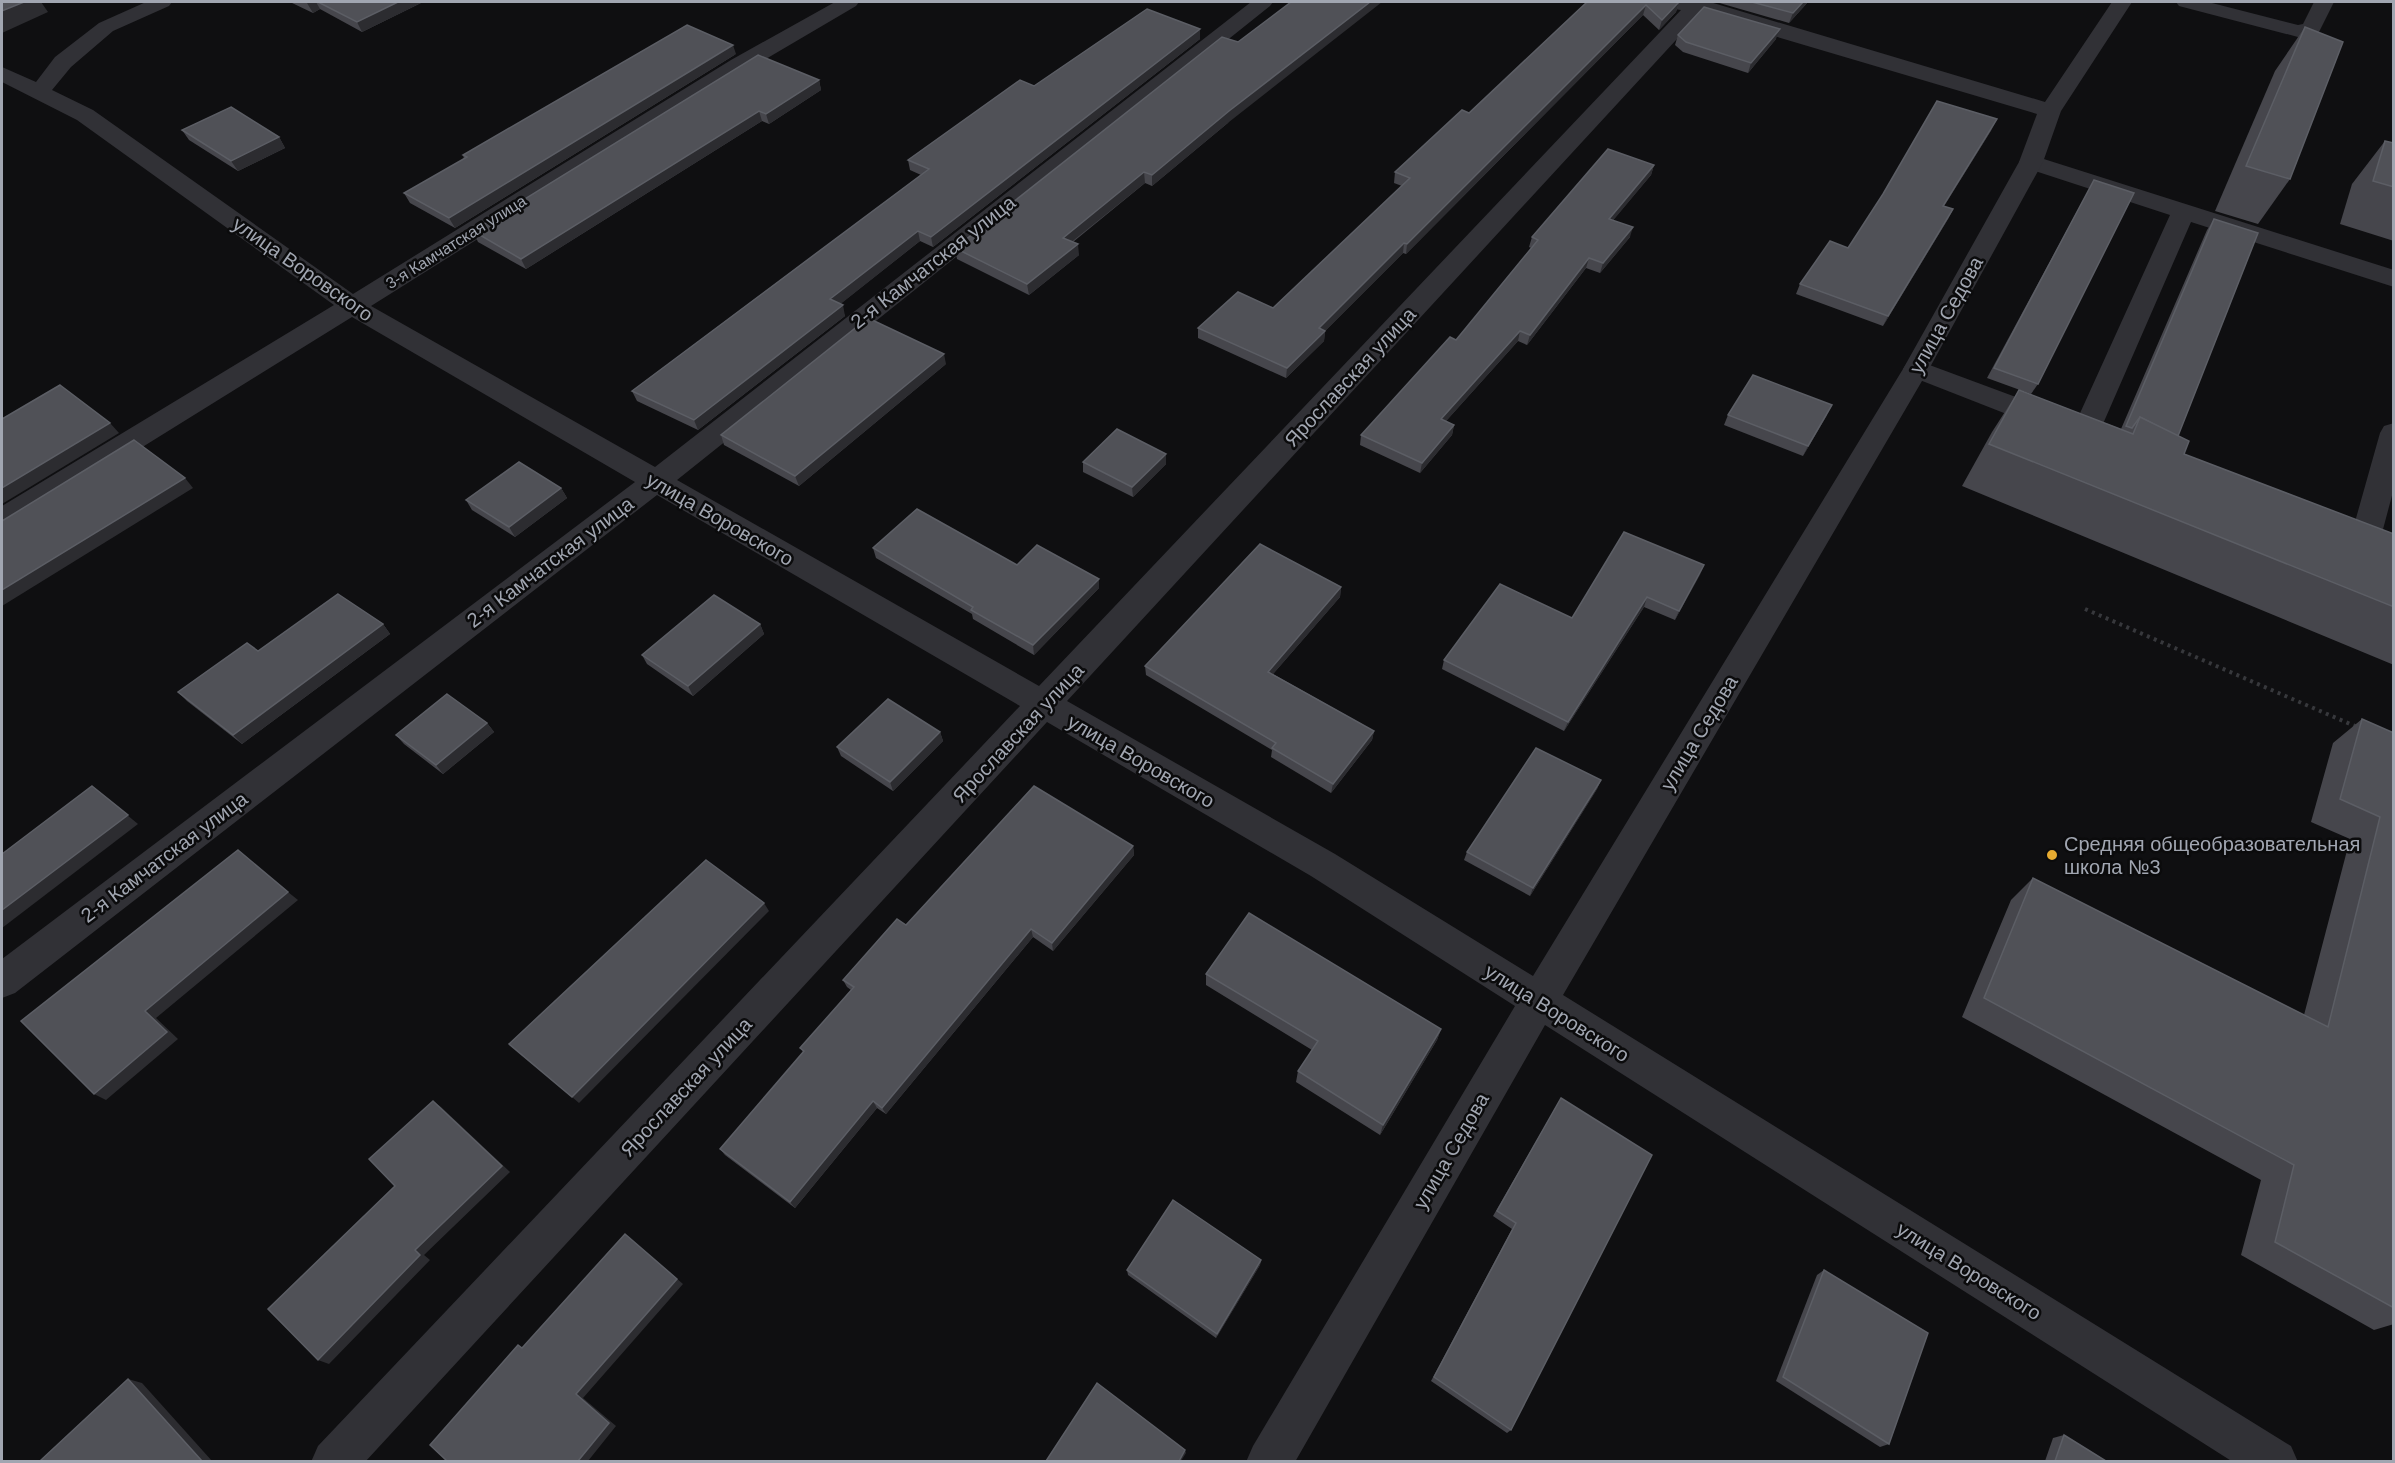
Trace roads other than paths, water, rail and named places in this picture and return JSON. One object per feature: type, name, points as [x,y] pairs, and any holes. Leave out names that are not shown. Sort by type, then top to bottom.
[{"type":"street","points":[[38,94],[63,62],[106,27],[162,2]]},
{"type":"street","name":"3-я Камчатская улица","points":[[2,520],[352,306],[739,64],[849,2]]},
{"type":"street","name":"2-я Камчатская улица","points":[[2,981],[655,482],[1263,2]]},
{"type":"street","points":[[1660,2],[1698,4],[2050,111]]},
{"type":"street","name":"улица Седова","points":[[1269,1461],[1538,1002],[1916,369],[2031,162],[2050,111],[2122,2]]},
{"type":"street","points":[[2186,2],[2298,31],[2311,30],[2324,2]]},
{"type":"street","name":"Ярославская улица","points":[[334,1461],[1044,706],[1698,4]]},
{"type":"street","name":"улица Воровского","points":[[2,74],[38,94],[85,115],[352,306],[1323,865],[1538,1002],[2275,1461]]},
{"type":"street","points":[[2031,162],[2394,279]]},
{"type":"street","points":[[1916,369],[2095,438],[2183,212]]},
{"type":"street","points":[[2394,433],[2366,536],[2374,544],[2394,552]]},
{"type":"place","name":"Средняя общеобразовательная школа №3","points":[[2052,855]]}]
